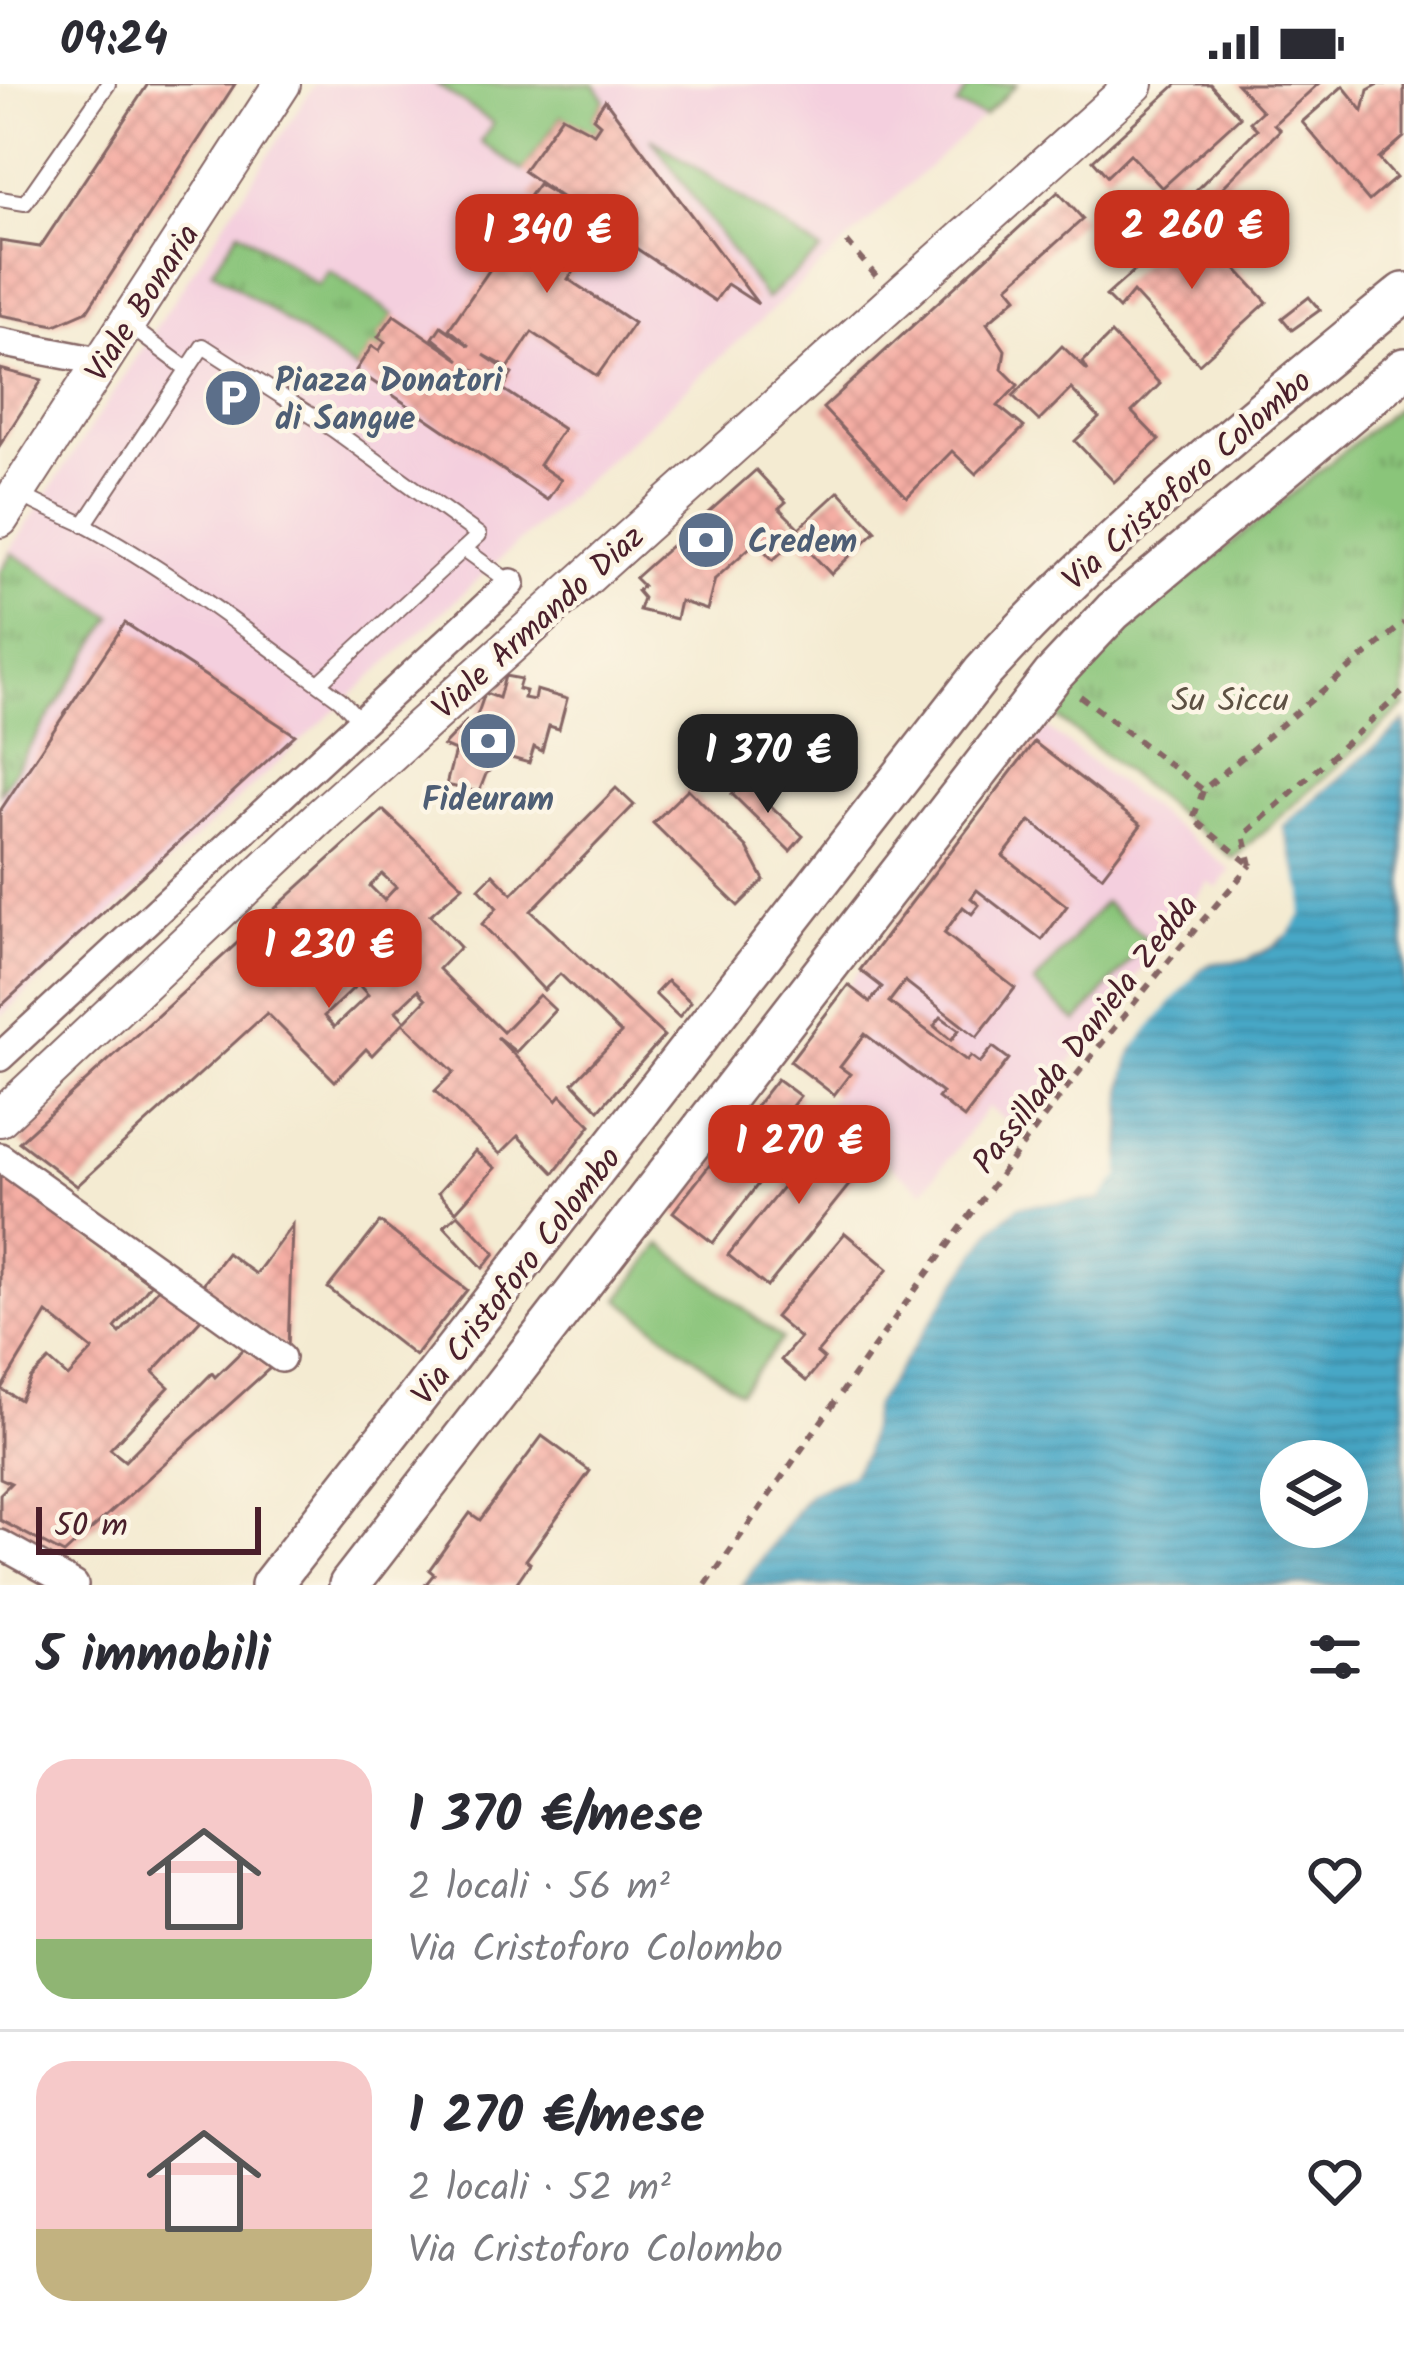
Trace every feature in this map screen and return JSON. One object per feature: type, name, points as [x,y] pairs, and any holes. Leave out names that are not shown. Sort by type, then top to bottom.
[{"type":"main road","name":"Viale Bonaria","points":[[9,506],[282,84]]},
{"type":"main road","name":"Viale Armando Diaz","points":[[0,1118],[321,815],[1135,84]]},
{"type":"main road","name":"Via Cristoforo Colombo","points":[[271,1585],[983,672],[1061,586],[1143,509],[1404,293]]},
{"type":"main road","name":"Via Cristoforo Colombo","points":[[350,1585],[1053,675],[1113,610],[1404,368]]},
{"type":"street","points":[[0,342],[103,362]]},
{"type":"street","name":"Viale Armando Diaz","points":[[0,1057],[511,583]]},
{"type":"street","points":[[0,1156],[281,1358]]},
{"type":"street","points":[[0,1544],[74,1585]]},
{"type":"lane","points":[[0,199],[25,203],[108,84]]},
{"type":"lane","points":[[127,324],[187,369]]},
{"type":"lane","points":[[83,525],[203,346],[334,430],[479,535],[319,683]]},
{"type":"lane","points":[[9,506],[40,508],[83,525],[319,683],[361,722]]},
{"type":"lane","points":[[464,549],[511,583]]},
{"type":"path","points":[[1251,865],[1193,819],[1203,790],[1404,623]]},
{"type":"path","points":[[1053,675],[1203,790]]},
{"type":"path","points":[[1251,865],[1244,836],[1404,691]]},
{"type":"path","name":"Passillada Daniela Zedda","points":[[706,1585],[1034,1128],[1156,972],[1251,865]]},
{"type":"shaded area","points":[[315,84],[1019,84],[0,1017],[0,566]]},
{"type":"shaded area","points":[[1046,727],[1231,870],[1217,888],[1208,882],[1038,1105],[1029,1100],[1011,1125],[988,1107],[923,1191],[821,1112],[834,1095],[790,1061]]},
{"type":"green space","points":[[436,84],[594,84],[605,100],[593,118],[600,124],[594,133],[561,116],[523,171],[481,142],[493,123]]},
{"type":"green space","points":[[971,84],[1017,84],[984,116],[956,106]]},
{"type":"green space","points":[[651,138],[821,251],[766,299]]},
{"type":"green space","points":[[239,231],[318,285],[329,270],[394,315],[379,336],[385,342],[379,351],[372,347],[356,370],[212,270]]},
{"type":"green space","name":"Su Siccu","points":[[1404,402],[1404,707],[1233,858],[1052,713],[1126,630]]},
{"type":"green space","points":[[12,553],[113,617],[0,793],[0,572]]},
{"type":"green space","points":[[1104,902],[1148,940],[1077,1022],[1034,984]]},
{"type":"green space","points":[[661,1244],[782,1339],[739,1392],[619,1299]]},
{"type":"water","points":[[1404,721],[1404,1585],[741,1585],[809,1493],[851,1474],[864,1454],[872,1407],[993,1227],[1018,1205],[1099,1199],[1118,1165],[1124,1076],[1134,1045],[1200,969],[1245,959],[1285,937],[1298,904],[1294,866],[1282,826]]},
{"type":"pier","points":[[1404,715],[1404,721],[1282,826],[1303,894],[1301,915],[1288,934],[1247,959],[1211,962],[1200,969],[1131,1050],[1122,1084],[1119,1176],[1100,1199],[1019,1205],[993,1227],[872,1407],[864,1454],[851,1474],[808,1493],[741,1585],[735,1585],[804,1488],[847,1469],[858,1452],[867,1404],[988,1223],[1017,1199],[1096,1193],[1114,1173],[1117,1083],[1126,1047],[1196,964],[1210,956],[1245,953],[1283,930],[1295,912],[1297,894],[1276,823]]},
{"type":"building","points":[[148,84],[235,84],[87,311],[55,325],[0,315],[0,241],[40,247]]},
{"type":"building","points":[[1177,84],[1210,84],[1240,117],[1162,188],[1130,154],[1107,176],[1093,160]]},
{"type":"building","points":[[1237,84],[1318,84],[1274,124],[1280,130],[1190,220],[1178,208],[1257,129],[1250,122],[1262,111]]},
{"type":"building","points":[[1379,84],[1404,84],[1404,137],[1379,159],[1396,178],[1369,201],[1302,122],[1343,86],[1363,111],[1368,90]]},
{"type":"building","points":[[605,100],[758,304],[727,284],[715,301],[579,210],[609,232],[601,244],[572,225],[593,242],[568,279],[634,323],[597,376],[532,332],[508,368],[484,355],[512,374],[504,387],[473,369],[563,429],[539,465],[561,480],[547,500],[356,370],[372,346],[379,351],[385,342],[378,337],[394,315],[460,360],[433,338],[441,326],[470,346],[449,329],[536,202],[559,216],[530,195],[538,184],[568,202],[523,171],[562,116],[594,133],[600,124],[593,118]]},
{"type":"building","points":[[1058,192],[1083,219],[1008,286],[1017,297],[987,323],[1005,350],[1002,369],[1018,385],[998,406],[1024,427],[976,474],[952,451],[907,497],[823,408]]},
{"type":"building","points":[[1191,220],[1267,302],[1199,364],[1133,292],[1119,309],[1106,296]]},
{"type":"building","points":[[1309,297],[1320,310],[1292,330],[1282,318]]},
{"type":"building","points":[[1111,334],[1160,384],[1132,412],[1159,440],[1114,482],[1075,441],[1099,418],[1071,389],[1039,421],[1013,396],[1062,346],[1088,371],[1083,362]]},
{"type":"building","points":[[0,369],[42,380],[0,445]]},
{"type":"building","points":[[756,470],[786,502],[779,508],[799,528],[839,491],[876,531],[831,574],[797,538],[773,560],[756,542],[715,579],[707,610],[680,601],[676,619],[639,610],[643,598],[637,591],[643,586],[635,578]]},
{"type":"building","points":[[125,623],[295,735],[0,1007],[0,811]]},
{"type":"building","points":[[505,676],[521,679],[518,689],[526,691],[524,698],[534,700],[536,690],[567,699],[559,729],[549,726],[542,751],[534,747],[529,763],[504,756],[486,774],[479,792],[446,785],[455,751],[443,746],[466,722],[471,733],[485,693],[499,698]]},
{"type":"building","points":[[1034,742],[1141,825],[1102,876],[1030,821],[1003,856],[1067,906],[1042,940],[977,890],[971,898],[979,905],[972,914],[963,907],[944,933],[1015,988],[977,1037],[905,981],[889,1002],[967,1061],[971,1056],[980,1063],[993,1047],[1009,1059],[964,1118],[938,1098],[942,1093],[865,1034],[840,1067],[850,1074],[834,1095],[790,1061],[848,985],[870,1002],[882,987],[860,970]]},
{"type":"building","points":[[744,781],[803,836],[790,851],[732,794]]},
{"type":"building","points":[[616,788],[634,805],[531,911],[664,1036],[599,1110],[573,1083],[621,1033],[560,974],[544,990],[482,924],[497,908],[479,888],[493,874],[512,894]]},
{"type":"building","points":[[688,789],[747,848],[764,880],[738,906],[653,823]]},
{"type":"building","points":[[383,810],[463,886],[430,915],[460,947],[439,969],[503,1032],[539,995],[555,1010],[516,1052],[497,1037],[557,1100],[561,1095],[591,1125],[554,1173],[518,1136],[500,1154],[435,1091],[454,1072],[403,1023],[372,1055],[366,1049],[335,1081],[267,1013],[77,1186],[19,1142]],"holes":[[[382,874],[396,887],[384,900],[370,886]],[[338,917],[349,927],[337,939],[326,928]],[[358,984],[368,995],[334,1027],[324,1016]],[[418,990],[426,999],[405,1021],[396,1011]]]},
{"type":"building","points":[[667,981],[691,1002],[679,1017],[655,994]]},
{"type":"building","points":[[941,1017],[959,1030],[951,1040],[934,1026]]},
{"type":"building","points":[[777,1079],[800,1096],[785,1115],[801,1128],[713,1243],[673,1212]]},
{"type":"building","points":[[831,1127],[870,1159],[767,1287],[728,1255]]},
{"type":"building","points":[[475,1151],[495,1168],[456,1211],[438,1193]]},
{"type":"building","points":[[0,1173],[151,1284],[115,1328],[120,1333],[165,1281],[204,1316],[153,1372],[169,1387],[110,1449],[125,1461],[212,1373],[215,1377],[244,1349],[270,1368],[64,1554],[0,1520],[0,1494],[11,1483],[0,1478]],"holes":[[[47,1313],[93,1350],[68,1377],[49,1360],[31,1378],[20,1400],[1,1389]]]},
{"type":"building","points":[[458,1214],[495,1253],[483,1268],[444,1226]]},
{"type":"building","points":[[380,1222],[467,1290],[415,1356],[328,1288]]},
{"type":"building","points":[[292,1225],[288,1350],[201,1287],[227,1253],[256,1274]]},
{"type":"building","points":[[845,1233],[888,1269],[817,1353],[824,1359],[806,1381],[781,1360],[800,1338],[775,1317]]},
{"type":"building","points":[[542,1436],[590,1471],[526,1560],[530,1563],[515,1585],[425,1585],[434,1574],[429,1570],[470,1513],[480,1520]]},
{"type":"place","name":"Piazza Donatori di Sangue","points":[[233,398]]},
{"type":"place","name":"Credem","points":[[706,540]]},
{"type":"place","name":"Fideuram","points":[[488,741]]}]
